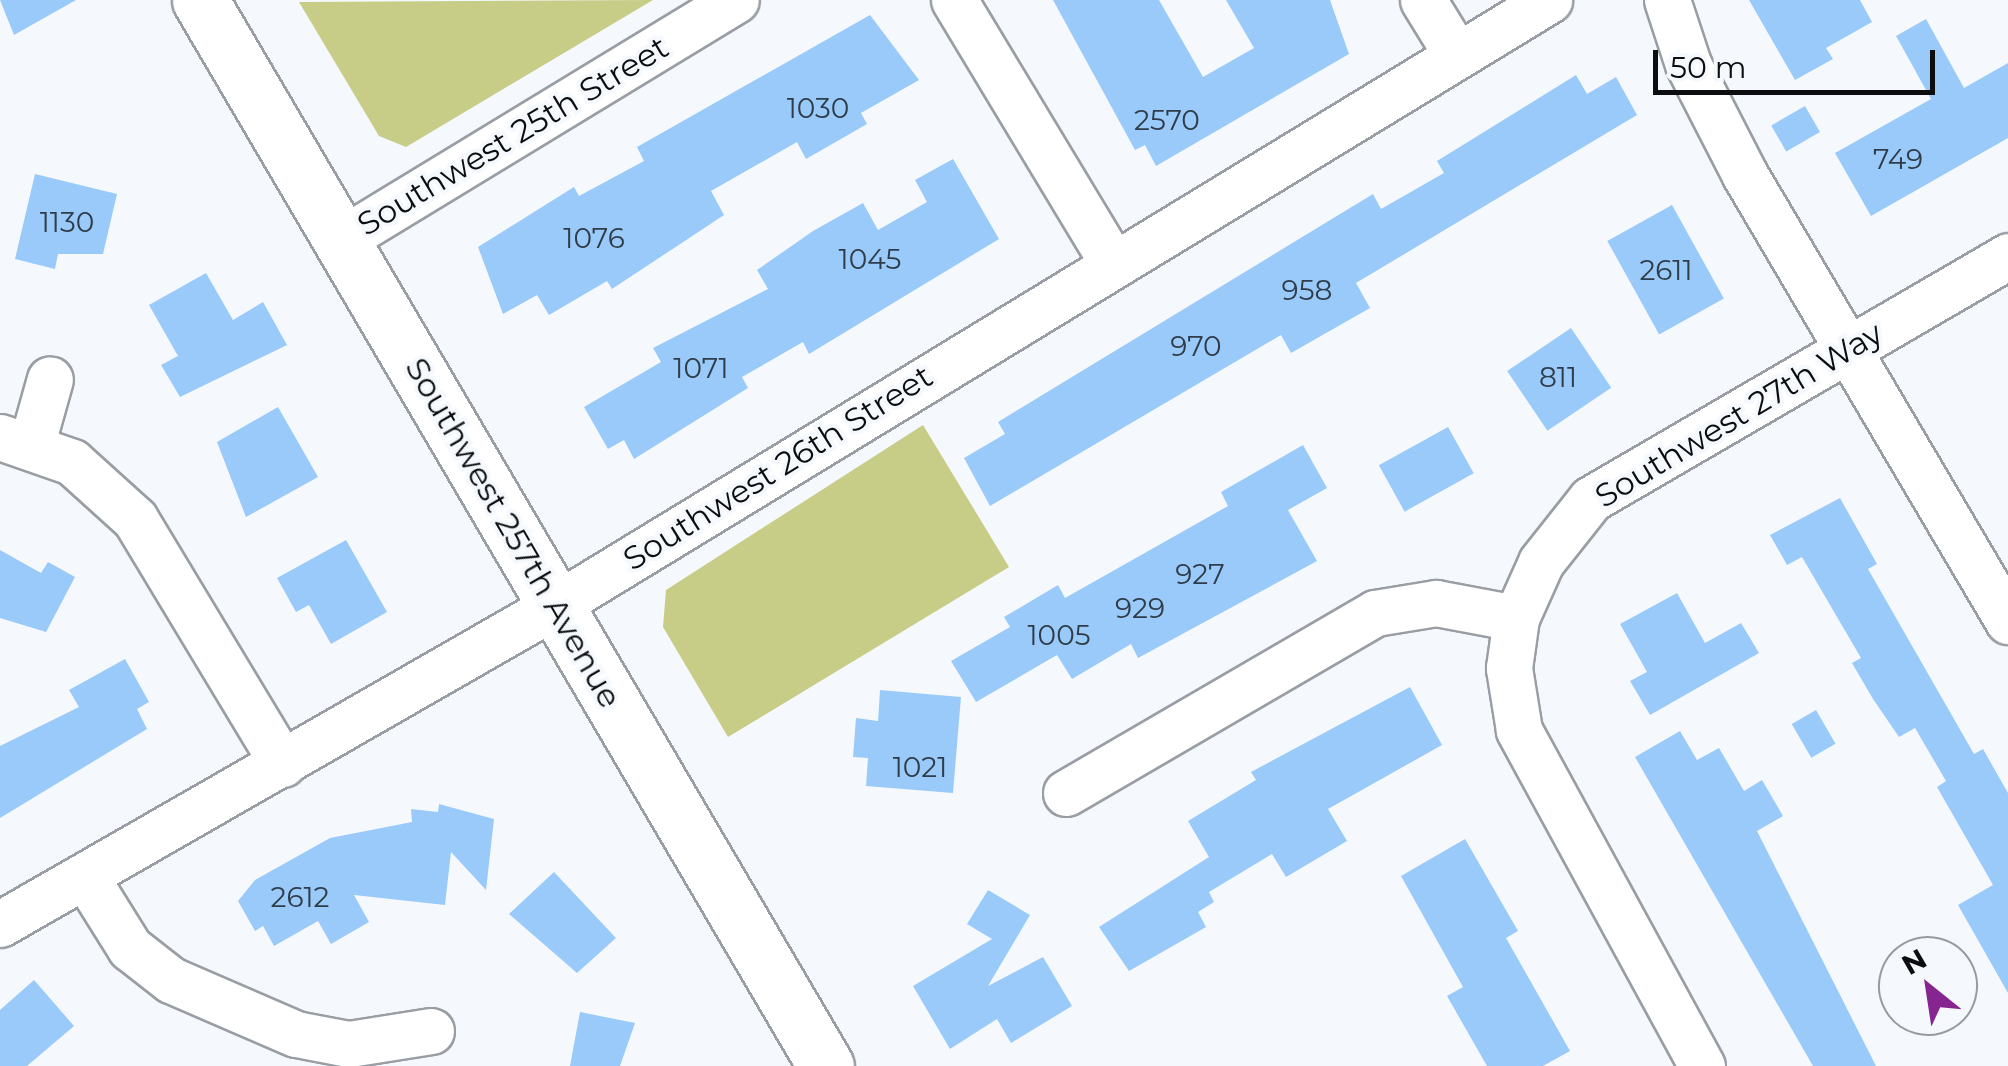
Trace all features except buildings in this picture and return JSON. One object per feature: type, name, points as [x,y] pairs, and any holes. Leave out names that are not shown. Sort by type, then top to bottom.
[{"type":"main road","name":"Southwest 257th Avenue","points":[[200,0],[826,1066]]},
{"type":"street","points":[[954,0],[1112,262]]},
{"type":"street","points":[[1423,0],[1455,52]]},
{"type":"street","name":"Southwest 26th Street","points":[[0,924],[556,605],[1455,52],[1550,0]]},
{"type":"street","points":[[1668,0],[1688,64],[1745,175],[2008,621]]},
{"type":"street","name":"Southwest 25th Street","points":[[341,240],[728,2]]},
{"type":"street","name":"Southwest 27th Way","points":[[1702,1066],[1518,730],[1509,668],[1516,618],[1541,562],[1591,500],[2008,256]]},
{"type":"street","points":[[50,379],[16,440],[72,462],[135,519],[282,764]]},
{"type":"street","points":[[1066,793],[1375,613],[1436,603],[1516,618]]},
{"type":"street","points":[[85,876],[130,948],[171,980],[296,1034],[350,1044],[431,1031]]},
{"type":"green space","points":[[653,0],[406,147],[379,136],[299,2]]},
{"type":"green space","points":[[923,425],[1009,567],[728,737],[663,627],[666,590]]}]
